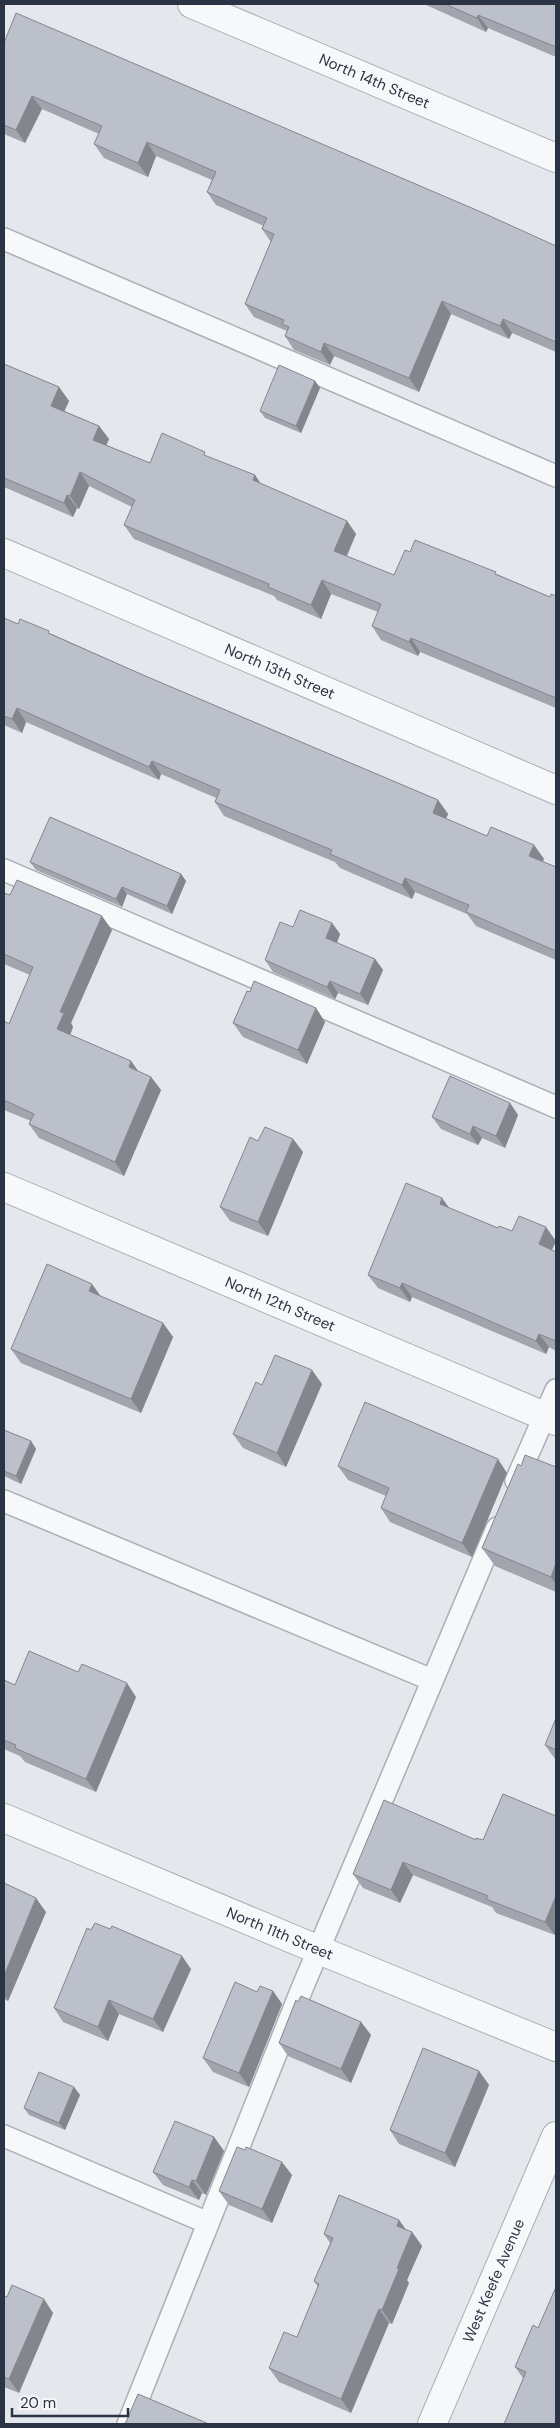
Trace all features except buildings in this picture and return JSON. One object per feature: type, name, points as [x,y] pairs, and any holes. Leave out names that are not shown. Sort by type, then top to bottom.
[{"type":"street","name":"North 14th Street","points":[[192,4],[556,158]]},
{"type":"street","name":"North 13th Street","points":[[4,553],[556,790]]},
{"type":"street","name":"North 12th Street","points":[[4,1187],[550,1419]]},
{"type":"street","name":"North 11th Street","points":[[4,1818],[556,2047]]},
{"type":"street","name":"West Keefe Avenue","points":[[432,2424],[556,2136]]},
{"type":"lane","points":[[4,239],[556,476]]},
{"type":"lane","points":[[4,870],[556,1107]]},
{"type":"lane","points":[[128,2424],[319,1950],[432,1680],[507,1504],[550,1419],[556,1390]]},
{"type":"lane","points":[[4,1501],[432,1680]]},
{"type":"lane","points":[[4,2136],[208,2223]]}]
